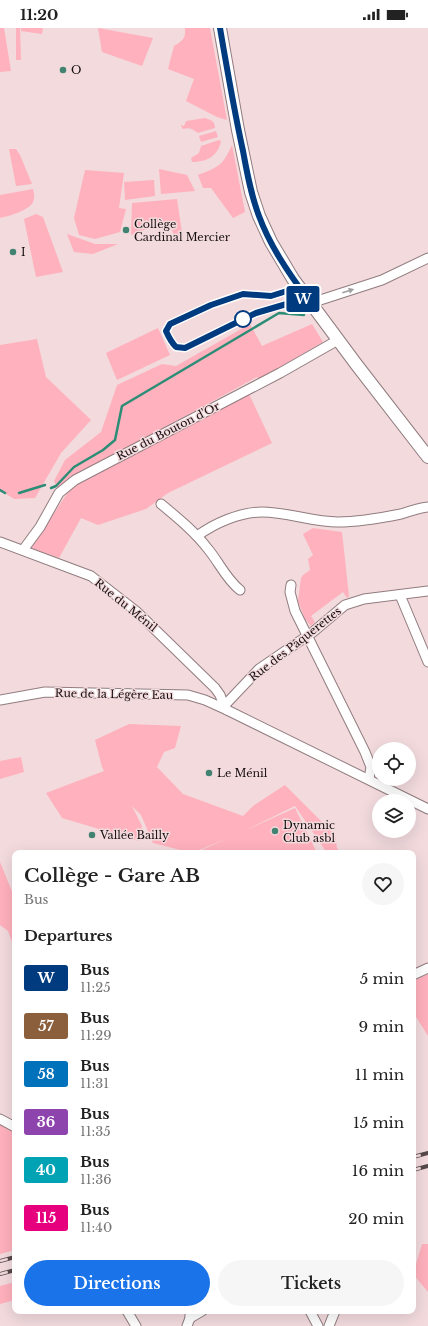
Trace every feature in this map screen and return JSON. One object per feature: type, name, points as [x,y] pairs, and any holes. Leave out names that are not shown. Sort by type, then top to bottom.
[{"type":"main road","points":[[220,28],[238,130],[251,192],[259,216],[271,242],[285,268],[338,340],[428,456]]},
{"type":"street","points":[[311,303],[382,280],[428,258]]},
{"type":"street","name":"Rue du Bouton d'Or","points":[[23,550],[40,527],[59,493],[75,480],[280,373],[338,340]]},
{"type":"street","points":[[161,504],[197,536],[217,560],[233,585],[240,590]]},
{"type":"street","points":[[197,536],[218,523],[250,513],[272,513],[337,522],[385,517],[428,507]]},
{"type":"street","name":"Rue du Ménil","points":[[0,542],[91,576],[136,611],[215,688],[226,708]]},
{"type":"street","points":[[291,585],[290,592],[295,611],[366,752],[371,767],[369,779]]},
{"type":"street","name":"Rue des Pâquerettes","points":[[226,708],[259,669],[272,658],[308,635],[345,605],[364,600],[428,591]]},
{"type":"street","points":[[400,595],[428,662]]},
{"type":"street","name":"Rue de la Légère Eau","points":[[0,700],[45,692],[188,695],[226,708]]},
{"type":"street","points":[[226,708],[428,809]]},
{"type":"street","points":[[416,974],[428,968]]},
{"type":"street","points":[[0,1118],[12,1125]]},
{"type":"street","points":[[129,1314],[136,1326]]},
{"type":"street","points":[[312,1314],[318,1326]]},
{"type":"street","points":[[329,1326],[334,1314]]},
{"type":"shaded area","points":[[0,28],[4,28],[11,71],[0,72]]},
{"type":"shaded area","points":[[16,28],[20,28],[21,60],[16,60]]},
{"type":"shaded area","points":[[21,28],[43,28],[42,34],[21,31]]},
{"type":"shaded area","points":[[98,28],[153,38],[142,66],[102,52]]},
{"type":"shaded area","points":[[185,28],[210,28],[227,120],[217,117],[186,101],[194,79],[168,69],[174,46],[183,39],[185,35]]},
{"type":"shaded area","points":[[205,118],[213,122],[215,128],[198,133],[191,129],[183,129],[181,126],[184,126],[186,121]]},
{"type":"shaded area","points":[[216,131],[218,137],[201,142],[199,136]]},
{"type":"shaded area","points":[[219,140],[221,141],[220,146],[211,157],[202,161],[192,162],[191,158],[199,153],[201,146]]},
{"type":"shaded area","points":[[232,145],[245,212],[233,218],[211,188],[203,188],[198,175],[211,170],[220,164],[226,157]]},
{"type":"shaded area","points":[[9,149],[16,149],[20,155],[32,184],[16,186]]},
{"type":"shaded area","points":[[159,169],[187,175],[195,191],[161,194]]},
{"type":"shaded area","points":[[85,170],[124,173],[119,208],[126,209],[120,232],[95,239],[79,235],[74,218]]},
{"type":"shaded area","points":[[154,180],[155,196],[125,200],[124,182]]},
{"type":"shaded area","points":[[33,189],[34,199],[31,205],[18,213],[0,218],[0,195]]},
{"type":"shaded area","points":[[177,199],[183,239],[177,242],[168,221],[131,235],[132,203]]},
{"type":"shaded area","points":[[36,214],[43,217],[63,272],[36,277],[24,219]]},
{"type":"shaded area","points":[[67,234],[95,244],[118,244],[93,254],[74,252]]},
{"type":"shaded area","points":[[250,324],[262,346],[312,324],[323,342],[259,379],[257,377],[68,479],[58,490],[54,481],[65,460],[101,432],[117,385],[162,364],[176,366]]},
{"type":"shaded area","points":[[158,328],[170,355],[117,380],[106,353]]},
{"type":"shaded area","points":[[37,339],[46,377],[91,420],[61,453],[35,498],[14,499],[0,490],[0,345]]},
{"type":"shaded area","points":[[249,394],[272,443],[168,493],[146,509],[98,525],[81,518],[59,558],[31,548],[70,489],[94,474]]},
{"type":"shaded area","points":[[313,528],[342,532],[349,596],[347,598],[343,592],[311,616],[315,622],[311,626],[305,619],[298,601],[301,578],[310,570],[308,559],[313,555],[303,534]]},
{"type":"shaded area","points":[[129,724],[181,726],[175,748],[164,752],[157,767],[183,794],[243,816],[253,806],[285,785],[335,835],[338,850],[325,850],[295,806],[244,831],[295,808],[316,850],[202,850],[228,838],[199,850],[180,850],[153,843],[141,815],[132,806],[142,826],[139,841],[62,818],[46,793],[104,771],[95,740]]},
{"type":"shaded area","points":[[21,757],[24,772],[0,779],[0,761]]},
{"type":"shaded area","points":[[0,862],[12,892],[12,942],[8,931],[0,925]]},
{"type":"shaded area","points":[[428,974],[428,1036],[416,1017],[416,980]]},
{"type":"shaded area","points":[[0,1118],[12,1127],[12,1251],[0,1254]]},
{"type":"shaded area","points":[[422,1244],[428,1244],[428,1292],[416,1278],[416,1264]]},
{"type":"shaded area","points":[[12,1283],[12,1301],[0,1304],[0,1286]]},
{"type":"waterway","points":[[51,488],[56,486],[74,467],[103,450],[115,440],[122,406],[279,313],[304,315]]},
{"type":"waterway","points":[[19,493],[45,485]]},
{"type":"waterway","points":[[0,490],[5,493]]},
{"type":"railway","points":[[416,1156],[428,1153]]},
{"type":"railway","points":[[416,1169],[428,1166]]},
{"type":"railway","points":[[0,1261],[12,1258]]},
{"type":"railway","points":[[0,1274],[12,1271]]},
{"type":"bus line","name":"W","points":[[220,28],[238,130],[251,192],[259,216],[271,242],[285,268],[307,298],[256,313],[185,348],[176,347],[171,343],[166,331],[170,324],[211,305],[243,294],[271,296],[290,290]]},
{"type":"place","name":"O","points":[[63,70]]},
{"type":"place","name":"Collège Cardinal Mercier","points":[[126,230]]},
{"type":"place","name":"I","points":[[13,252]]},
{"type":"place","name":"Le Ménil","points":[[209,773]]},
{"type":"place","name":"Dynamic Club asbl","points":[[275,831]]},
{"type":"place","name":"Vallée Bailly","points":[[92,835]]}]
